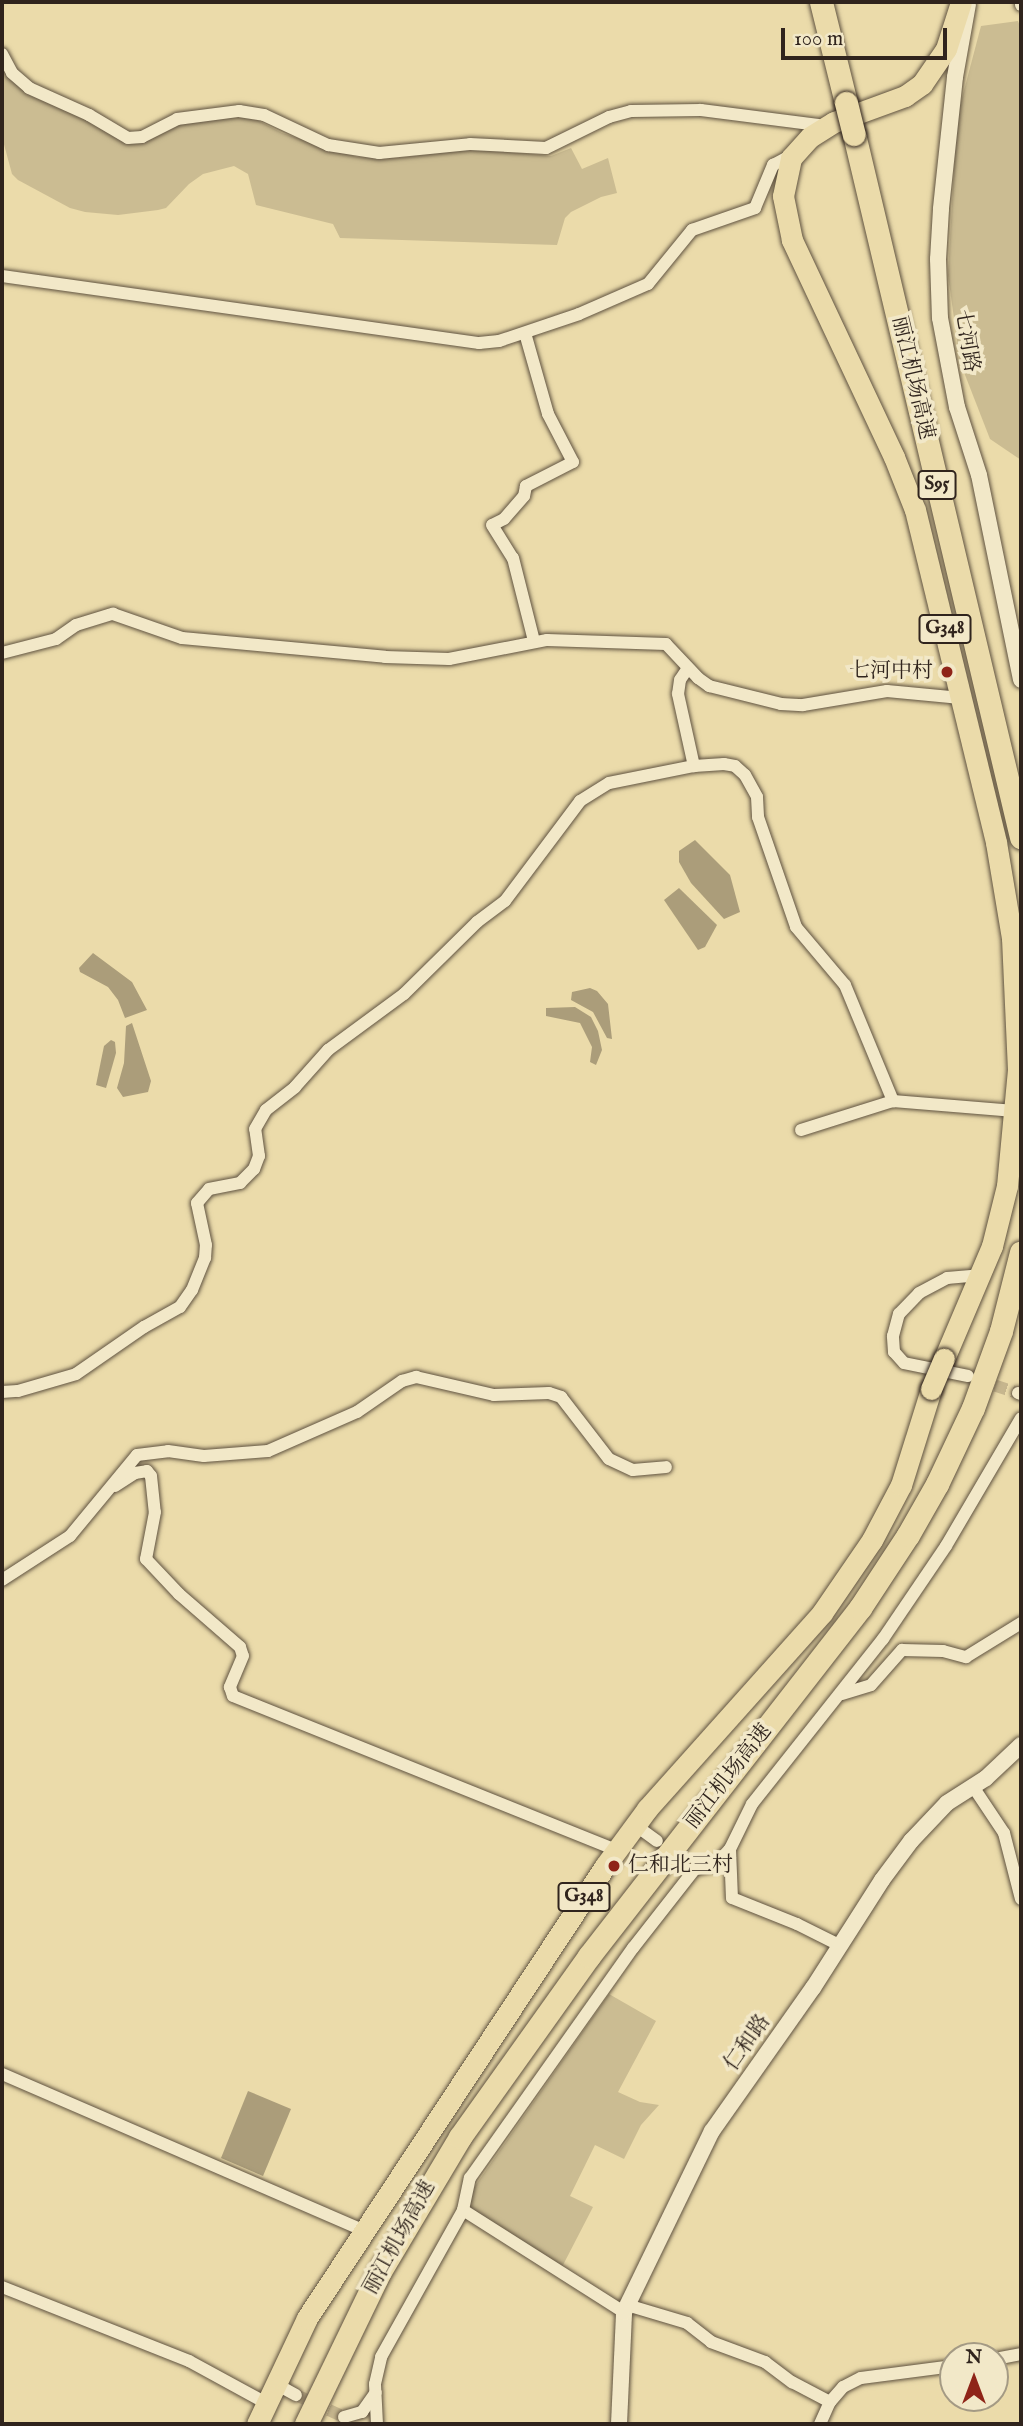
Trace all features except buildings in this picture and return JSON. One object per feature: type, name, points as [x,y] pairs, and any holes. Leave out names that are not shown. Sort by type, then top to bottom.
[{"type":"highway","name":"丽江机场高速","points":[[821,2],[854,102]]},
{"type":"highway","name":"丽江机场高速","points":[[838,2],[854,102],[1021,836]]},
{"type":"highway","points":[[794,154],[826,126],[905,96],[922,84],[946,49],[961,2]]},
{"type":"highway","name":"丽江机场高速","points":[[861,132],[1021,767]]},
{"type":"highway","name":"G348","points":[[257,2424],[274,2383],[307,2318],[616,1850],[822,1612],[872,1540],[901,1485],[931,1389],[980,1275],[1003,1208],[1016,1111],[1018,1035],[1012,938],[996,842],[923,538],[905,483],[792,240],[783,196],[785,177],[794,154]]},
{"type":"highway","name":"丽江机场高速","points":[[306,2424],[379,2273],[460,2137],[589,1956],[860,1608],[908,1535],[942,1476],[973,1408],[1001,1331],[1021,1252]]},
{"type":"highway","name":"丽江机场高速","points":[[343,2420],[412,2244],[473,2146],[602,1965],[873,1617],[922,1543],[956,1483],[988,1414],[1021,1318]]},
{"type":"street","name":"七河路","points":[[969,2],[956,77],[941,209],[938,259],[940,318],[957,407],[979,475],[1020,663],[1021,680]]},
{"type":"street","points":[[2,54],[12,73],[29,89],[89,116],[128,138],[142,136],[177,119],[239,111],[264,115],[328,145],[379,153],[470,144],[546,148],[609,117],[631,111],[701,110],[826,126]]},
{"type":"street","points":[[2,276],[479,343],[499,341],[579,314],[653,282],[692,230],[755,208],[773,165],[794,154]]},
{"type":"street","points":[[525,333],[548,414],[573,462],[526,486],[524,496],[504,519],[492,525],[513,558],[534,642]]},
{"type":"street","points":[[3,655],[55,639],[76,625],[113,614],[182,638],[385,657],[449,659],[534,642],[666,644],[702,681],[717,689],[791,705],[887,691],[961,698]]},
{"type":"street","points":[[688,668],[680,680],[678,694],[694,766]]},
{"type":"street","points":[[2,1392],[18,1391],[76,1374],[144,1327],[180,1307],[192,1290],[205,1258],[204,1235],[197,1203],[209,1189],[240,1183],[254,1169],[259,1156],[255,1129],[266,1110],[295,1087],[328,1050],[404,994],[477,922],[505,901],[585,796],[609,783],[694,766],[732,765],[746,775],[757,797],[758,817],[796,927],[845,985],[893,1101]]},
{"type":"street","points":[[801,1130],[893,1101],[1016,1111]]},
{"type":"street","points":[[968,1376],[904,1363],[894,1352],[893,1336],[900,1314],[919,1293],[947,1278],[980,1275]]},
{"type":"street","points":[[2,1580],[70,1536],[141,1453],[168,1451],[204,1456],[268,1451],[357,1412],[402,1381],[422,1376],[494,1395],[548,1393],[561,1397],[609,1459],[633,1470],[666,1467]]},
{"type":"street","points":[[377,2424],[376,2392],[381,2357],[463,2210],[470,2178],[633,1948],[695,1869],[715,1865],[730,1849],[752,1804],[842,1694],[924,1580],[1021,1418]]},
{"type":"street","points":[[106,1491],[135,1473],[149,1472],[155,1512],[146,1559],[179,1594],[240,1647],[243,1656],[230,1687],[233,1696],[616,1850]]},
{"type":"street","points":[[842,1694],[871,1685],[902,1650],[943,1651],[965,1657],[1021,1623]]},
{"type":"street","name":"仁和路","points":[[619,2424],[626,2309],[712,2131],[911,1841],[942,1808],[972,1785],[986,1778],[1021,1745]]},
{"type":"street","points":[[972,1785],[1004,1833],[1021,1899]]},
{"type":"street","points":[[635,1825],[657,1841]]},
{"type":"street","points":[[730,1849],[732,1898],[797,1924],[841,1946]]},
{"type":"street","points":[[2,2074],[364,2231]]},
{"type":"street","points":[[463,2210],[626,2309],[687,2323],[711,2342],[765,2362],[792,2382],[830,2402]]},
{"type":"street","points":[[2,2287],[189,2361],[265,2403]]},
{"type":"street","points":[[820,2424],[830,2402],[845,2385],[874,2374],[939,2367]]},
{"type":"street","points":[[274,2383],[296,2395]]},
{"type":"street","points":[[343,2420],[365,2409],[376,2392]]},
{"type":"shaded area","points":[[1018,21],[1021,29],[1021,460],[990,439],[960,362],[948,275],[957,117],[981,26]]},
{"type":"shaded area","points":[[2,66],[120,140],[176,123],[249,116],[282,133],[357,157],[397,158],[474,149],[551,156],[571,148],[582,169],[608,158],[617,193],[601,197],[571,212],[565,218],[557,245],[340,238],[333,224],[256,205],[248,174],[234,166],[203,174],[189,184],[166,208],[118,215],[85,212],[70,208],[18,180],[12,174],[2,137]]},
{"type":"shaded area","points":[[695,840],[730,875],[740,912],[724,919],[691,883],[679,862],[679,851]]},
{"type":"shaded area","points":[[679,888],[717,925],[705,947],[698,950],[664,900]]},
{"type":"shaded area","points":[[93,953],[132,982],[147,1010],[125,1018],[118,1000],[108,987],[80,972],[79,968]]},
{"type":"shaded area","points":[[590,988],[597,991],[608,1004],[612,1039],[607,1038],[593,1012],[571,1000],[572,992]]},
{"type":"shaded area","points":[[575,1007],[591,1017],[598,1031],[602,1050],[596,1065],[590,1062],[592,1047],[580,1023],[546,1016],[546,1008]]},
{"type":"shaded area","points":[[132,1023],[151,1081],[148,1092],[123,1097],[117,1088],[124,1063],[126,1026]]},
{"type":"shaded area","points":[[111,1040],[115,1042],[116,1053],[106,1088],[96,1085],[104,1046]]},
{"type":"shaded area","points":[[609,1994],[656,2021],[618,2092],[640,2102],[659,2105],[641,2125],[624,2159],[595,2145],[570,2196],[593,2207],[562,2267],[469,2209],[473,2189]]},
{"type":"shaded area","points":[[248,2091],[291,2109],[263,2176],[221,2158]]},
{"type":"tunnel","points":[[978,1380],[1018,1393]]},
{"type":"tunnel","points":[[669,1849],[695,1869]]},
{"type":"tunnel","points":[[296,2395],[344,2417]]},
{"type":"place","name":"七河中村","points":[[947,672]]},
{"type":"place","name":"仁和北三村","points":[[614,1866]]}]
